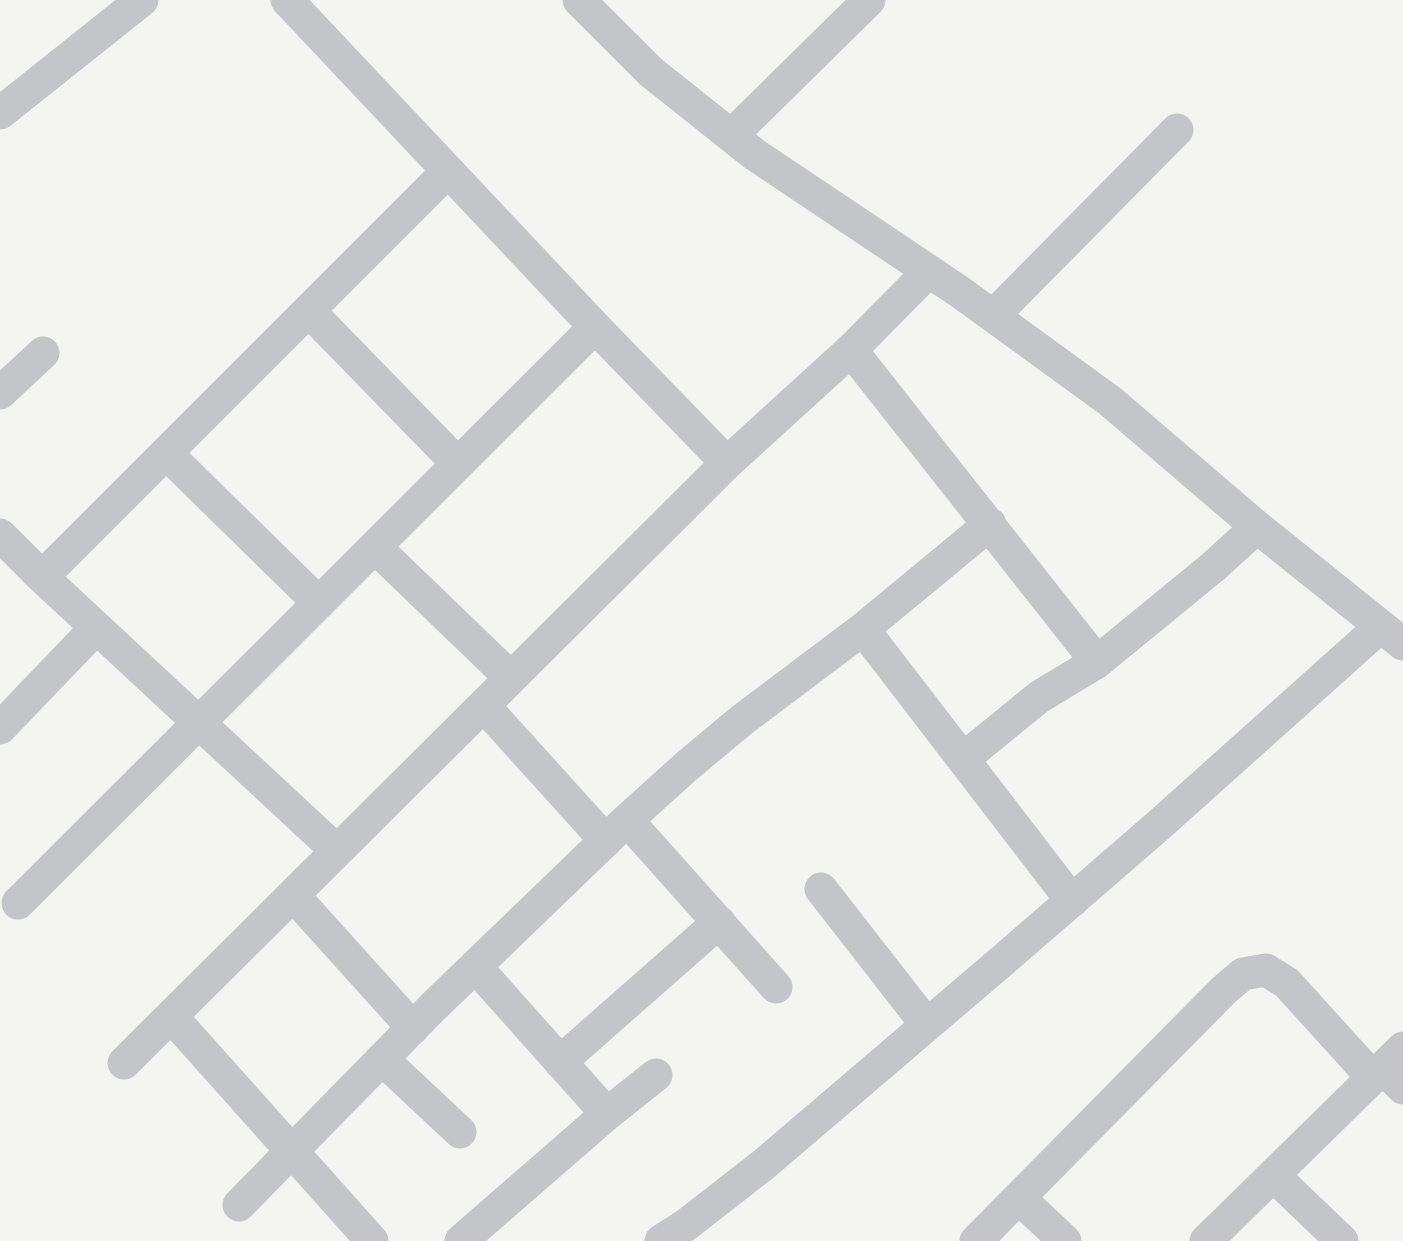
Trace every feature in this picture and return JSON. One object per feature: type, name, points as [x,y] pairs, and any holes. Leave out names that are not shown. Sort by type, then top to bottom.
[{"type":"street","points":[[0,113],[142,0]]},
{"type":"street","points":[[287,0],[595,327],[727,463]]},
{"type":"street","points":[[579,0],[591,15],[651,72],[754,154],[929,271],[1110,401],[1257,527],[1392,635],[1159,825],[763,1165],[686,1225],[661,1241]]},
{"type":"street","points":[[731,136],[870,0]]},
{"type":"street","points":[[993,316],[1177,130]]},
{"type":"street","points":[[42,577],[448,171]]},
{"type":"street","points":[[124,1063],[727,463],[851,350],[929,271]]},
{"type":"street","points":[[309,311],[458,464]]},
{"type":"street","points":[[18,903],[595,327]]},
{"type":"street","points":[[851,350],[1097,662]]},
{"type":"street","points":[[0,393],[43,353]]},
{"type":"street","points":[[166,453],[319,603]]},
{"type":"street","points":[[239,1205],[475,966],[688,765],[742,720],[863,629],[990,524]]},
{"type":"street","points":[[963,759],[1040,697],[1097,662],[1213,567],[1257,527]]},
{"type":"street","points":[[0,535],[96,628],[337,851]]},
{"type":"street","points":[[375,547],[512,678]]},
{"type":"street","points":[[0,728],[96,628]]},
{"type":"street","points":[[863,629],[1072,901]]},
{"type":"street","points":[[484,706],[719,922],[776,987]]},
{"type":"street","points":[[821,889],[927,1025]]},
{"type":"street","points":[[292,895],[413,1028]]},
{"type":"street","points":[[560,1062],[719,922]]},
{"type":"street","points":[[475,966],[607,1114]]},
{"type":"street","points":[[976,1241],[1224,990],[1243,974],[1266,970],[1287,983],[1391,1071],[1274,1176],[1206,1241]]},
{"type":"street","points":[[171,1016],[372,1241]]},
{"type":"street","points":[[382,1059],[460,1132]]},
{"type":"street","points":[[461,1241],[607,1114],[656,1075]]},
{"type":"street","points":[[1274,1176],[1342,1241]]},
{"type":"street","points":[[1018,1198],[1065,1241]]}]
